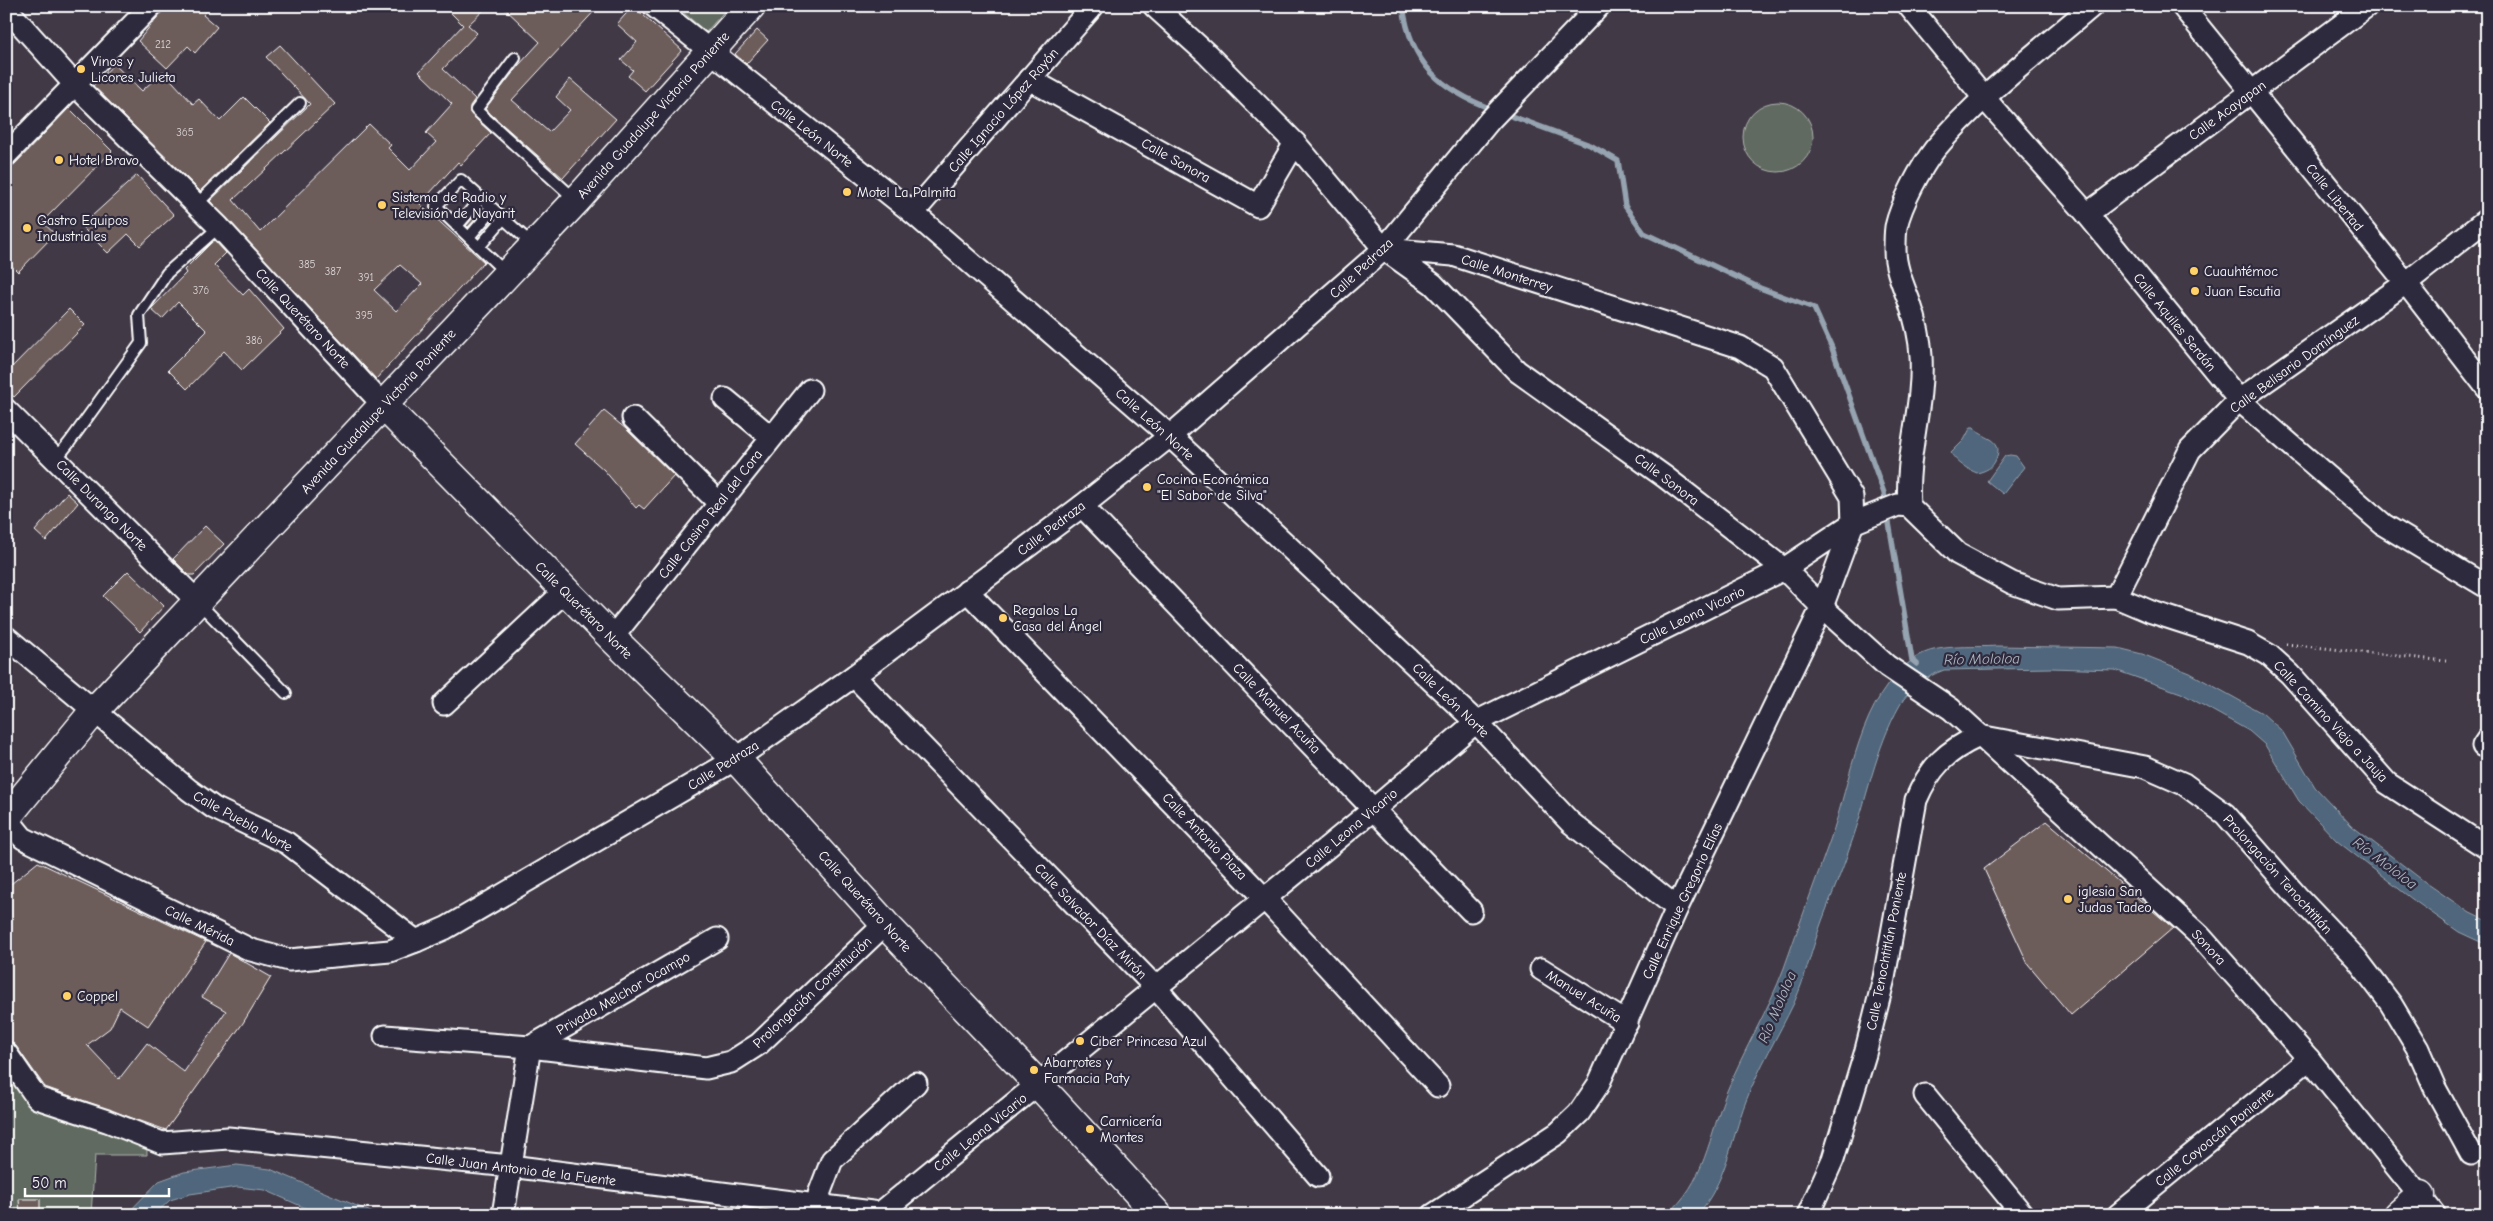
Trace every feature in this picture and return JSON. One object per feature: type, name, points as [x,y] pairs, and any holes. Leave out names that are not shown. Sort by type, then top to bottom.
[{"type":"street","points":[[6,156],[76,86],[151,6]]},
{"type":"street","name":"Calle León Norte","points":[[654,6],[709,52],[913,213],[1170,436],[1476,722],[1570,822],[1677,908]]},
{"type":"street","name":"Avenida Guadalupe Victoria Poniente","points":[[6,817],[94,711],[196,600],[384,406],[576,201],[751,6]]},
{"type":"street","name":"Calle Ignacio López Rayón","points":[[913,213],[1093,6]]},
{"type":"street","points":[[1154,6],[1207,54],[1295,144],[1384,249]]},
{"type":"street","name":"Calle Pedraza","points":[[416,941],[446,928],[736,759],[854,676],[1082,506],[1170,436],[1384,249],[1490,120],[1599,6]]},
{"type":"street","name":"Calle Aquiles Serdán","points":[[1909,6],[1985,99],[2086,214],[2239,400],[2384,525],[2487,587]]},
{"type":"street","points":[[1903,506],[1909,456],[1922,386],[1919,332],[1895,253],[1896,227],[1909,194],[1934,150],[1985,99],[2092,6]]},
{"type":"street","name":"Calle Libertad","points":[[2182,6],[2406,284],[2487,388]]},
{"type":"street","name":"Calle Acayapan","points":[[2086,214],[2367,6]]},
{"type":"street","name":"Calle Querétaro Norte","points":[[6,8],[76,86],[219,227],[384,406],[564,591],[736,759],[885,924],[1039,1085],[1158,1215]]},
{"type":"street","name":"Calle Sonora","points":[[1029,79],[1258,206],[1295,144]]},
{"type":"street","name":"Calle Belisario Domínguez","points":[[2116,597],[2190,450],[2239,400],[2406,284],[2487,219]]},
{"type":"street","name":"Calle Sonora","points":[[1384,249],[1433,284],[1517,371],[1665,477],[1784,569],[1822,607],[1887,666],[1951,709]]},
{"type":"street","name":"Calle Monterrey","points":[[1384,249],[1453,255],[1740,347],[1773,367],[1852,497],[1853,523]]},
{"type":"street","name":"Calle Casino Real del Cora","points":[[612,638],[810,390]]},
{"type":"street","points":[[725,399],[771,437]]},
{"type":"street","name":"Calle Durango Norte","points":[[6,410],[196,600]]},
{"type":"street","points":[[633,418],[719,503]]},
{"type":"street","name":"Calle Manuel Acuña","points":[[1082,506],[1471,911]]},
{"type":"street","name":"Calle Leona Vicario","points":[[879,1214],[1374,809],[1476,722],[1784,569],[1853,523],[1872,514],[1903,506]]},
{"type":"street","name":"Calle Camino Viejo a Jauja","points":[[1903,506],[1958,554],[2012,582],[2058,599],[2116,597],[2149,611],[2248,643],[2269,654],[2290,674],[2387,783],[2487,848]]},
{"type":"street","name":"Calle Enrique Gregorio Elías","points":[[1433,1215],[1558,1133],[1579,1113],[1598,1085],[1677,908],[1822,607],[1853,523]]},
{"type":"street","points":[[444,704],[564,591]]},
{"type":"street","name":"Calle Antonio Plaza","points":[[967,591],[1265,898],[1438,1086]]},
{"type":"street","name":"Calle Puebla Norte","points":[[6,637],[189,790],[214,808],[287,843],[416,941]]},
{"type":"street","name":"Calle Salvador Díaz Mirón","points":[[854,676],[1156,988],[1318,1176]]},
{"type":"street","name":"Sonora","points":[[1951,709],[2200,936],[2310,1059],[2428,1205]]},
{"type":"street","name":"Prolongación Tenochtitlán","points":[[1979,736],[2145,768],[2184,784],[2225,814],[2356,958],[2391,1004],[2418,1049],[2435,1088],[2471,1154]]},
{"type":"street","name":"Calle Tenochtitlán Poniente","points":[[1808,1215],[1833,1158],[1865,1054],[1884,978],[1916,800],[1926,776],[1959,745],[1979,736]]},
{"type":"street","name":"Calle Mérida","points":[[6,817],[23,838],[252,950],[290,960],[390,951],[416,941]]},
{"type":"street","name":"Prolongación Constitución","points":[[385,1036],[530,1047],[706,1068],[731,1062],[759,1044],[885,924]]},
{"type":"street","name":"Privada Melchor Ocampo","points":[[530,1047],[717,939]]},
{"type":"street","name":"Manuel Acuña","points":[[1541,970],[1626,1022]]},
{"type":"street","points":[[503,1215],[530,1047]]},
{"type":"street","name":"Calle Juan Antonio de la Fuente","points":[[6,1053],[37,1098],[107,1121],[162,1143],[228,1138],[510,1166],[879,1214]]},
{"type":"street","name":"Calle Coyoacán Poniente","points":[[2118,1215],[2310,1059]]},
{"type":"street","points":[[823,1206],[819,1194],[832,1160],[916,1083]]},
{"type":"street","points":[[1925,1095],[2023,1215]]},
{"type":"street","points":[[2398,1215],[2428,1205]]},
{"type":"lane","points":[[515,58],[476,110],[576,201]]},
{"type":"lane","points":[[196,205],[300,103]]},
{"type":"lane","points":[[507,274],[436,206],[461,180],[534,246]]},
{"type":"lane","points":[[457,226],[481,198]]},
{"type":"lane","points":[[469,237],[493,209]]},
{"type":"lane","points":[[479,247],[503,218]]},
{"type":"lane","points":[[56,458],[69,443],[141,343],[139,315],[167,273],[219,227]]},
{"type":"lane","points":[[196,600],[286,693]]},
{"type":"path","points":[[2284,644],[2446,662]]},
{"type":"green space","points":[[676,6],[729,6],[706,32]]},
{"type":"green space","points":[[1778,102],[1791,105],[1803,112],[1810,124],[1813,137],[1810,150],[1803,162],[1791,169],[1778,172],[1765,169],[1753,162],[1746,150],[1743,137],[1746,124],[1753,112],[1765,105]]},
{"type":"green space","points":[[6,1036],[44,1091],[146,1123],[147,1155],[95,1155],[91,1215],[6,1215]]},
{"type":"water","points":[[1971,427],[1974,427],[1977,431],[1995,442],[1998,452],[1991,467],[1977,473],[1962,465],[1951,453],[1964,440]]},
{"type":"water","points":[[2005,456],[2016,456],[2024,467],[2003,494],[1987,481]]},
{"type":"water","name":"Río Mololoa","points":[[1954,647],[2118,648],[2142,654],[2190,673],[2262,713],[2282,731],[2315,787],[2352,826],[2425,882],[2470,913],[2487,921],[2487,945],[2459,932],[2412,899],[2337,841],[2299,801],[2265,745],[2249,731],[2181,693],[2115,670],[2050,668],[1944,670],[1925,679],[1913,688],[1900,705],[1891,722],[1847,856],[1822,921],[1798,993],[1751,1088],[1727,1161],[1715,1189],[1697,1215],[1666,1215],[1679,1203],[1698,1174],[1727,1091],[1778,984],[1838,816],[1859,741],[1881,695],[1896,675],[1915,658],[1924,653]]},
{"type":"water","points":[[237,1165],[270,1169],[378,1215],[321,1215],[265,1190],[237,1187],[190,1194],[170,1200],[154,1215],[126,1215],[159,1181],[184,1172]]},
{"type":"building","points":[[163,6],[211,6],[203,15],[217,27],[195,53],[188,46],[167,68],[138,41],[160,14]]},
{"type":"building","points":[[444,6],[488,6],[468,25],[477,33],[443,69],[475,99],[470,106],[470,113],[491,133],[461,165],[458,162],[420,204],[484,262],[376,379],[210,201],[310,104],[266,57],[280,45],[335,104],[233,200],[260,232],[369,124],[391,145],[388,148],[410,170],[436,142],[426,133],[452,104],[419,72],[463,25]],"holes":[[[400,265],[422,284],[396,311],[374,290]]]},
{"type":"building","points":[[502,6],[599,6],[512,100],[549,132],[570,110],[556,97],[570,79],[616,119],[563,178],[485,109],[518,66],[540,42]]},
{"type":"building","points":[[633,6],[682,50],[645,91],[628,76],[633,70],[621,60],[637,42],[617,24]]},
{"type":"building","points":[[757,30],[768,40],[746,64],[735,54]]},
{"type":"building","points":[[114,64],[142,91],[163,71],[193,104],[199,99],[220,121],[244,97],[270,123],[200,191],[93,86]]},
{"type":"building","name":"Hotel Bravo","points":[[69,108],[112,151],[42,222],[55,234],[18,272],[6,260],[6,169],[15,164]]},
{"type":"building","points":[[137,175],[174,215],[140,246],[128,234],[108,253],[81,226]]},
{"type":"building","points":[[479,211],[481,213],[468,227],[466,226]]},
{"type":"building","points":[[214,240],[226,253],[214,265],[243,295],[249,289],[284,329],[242,370],[224,351],[187,389],[168,370],[207,331],[178,302],[162,319],[151,309],[186,273],[184,270]]},
{"type":"building","points":[[69,309],[85,325],[14,397],[6,389],[6,373]]},
{"type":"building","points":[[604,411],[626,429],[674,476],[644,509],[639,505],[636,508],[604,470],[575,444]]},
{"type":"building","points":[[67,493],[78,503],[46,541],[35,531]]},
{"type":"building","points":[[205,526],[224,544],[194,575],[189,575],[173,559]]},
{"type":"building","points":[[128,571],[164,606],[140,632],[103,596]]},
{"type":"building","name":"iglesia San Judas Tadeo","points":[[2047,821],[2173,928],[2071,1015],[2028,964],[1984,869]]},
{"type":"building","name":"Coppel","points":[[38,862],[206,942],[148,1026],[120,1007],[110,1028],[87,1045],[119,1079],[147,1043],[184,1072],[226,1011],[202,997],[229,953],[271,977],[243,1023],[166,1130],[45,1087],[16,1046],[6,1036],[6,888]]},
{"type":"building","points":[[19,1199],[40,1199],[40,1215],[20,1215]]},
{"type":"waterway","points":[[1403,6],[1413,44],[1421,60],[1432,73],[1459,94],[1494,110]]},
{"type":"waterway","points":[[1503,113],[1590,145],[1618,161],[1625,206],[1644,233],[1760,288],[1814,308],[1832,348],[1884,493],[1912,660],[1917,664]]},
{"type":"place","name":"Vinos y Licores Julieta","points":[[81,69]]},
{"type":"place","name":"Hotel Bravo","points":[[59,160]]},
{"type":"place","name":"Motel La Palmita","points":[[847,192]]},
{"type":"place","name":"Sistema de Radio y Televisión de Nayarit","points":[[382,205]]},
{"type":"place","name":"Gastro Equipos Industriales","points":[[27,228]]},
{"type":"place","name":"Cuauhtémoc","points":[[2194,271]]},
{"type":"place","name":"Juan Escutia","points":[[2195,291]]},
{"type":"place","name":"Cocina Económica \"El Sabor de Silva\"","points":[[1147,487]]},
{"type":"place","name":"Regalos La Casa del Ángel","points":[[1003,618]]},
{"type":"place","name":"iglesia San Judas Tadeo","points":[[2068,899]]},
{"type":"place","name":"Coppel","points":[[67,996]]},
{"type":"place","name":"Ciber Princesa Azul","points":[[1080,1041]]},
{"type":"place","name":"Abarrotes y Farmacia Paty","points":[[1034,1070]]},
{"type":"place","name":"Carnicería Montes","points":[[1090,1129]]}]
